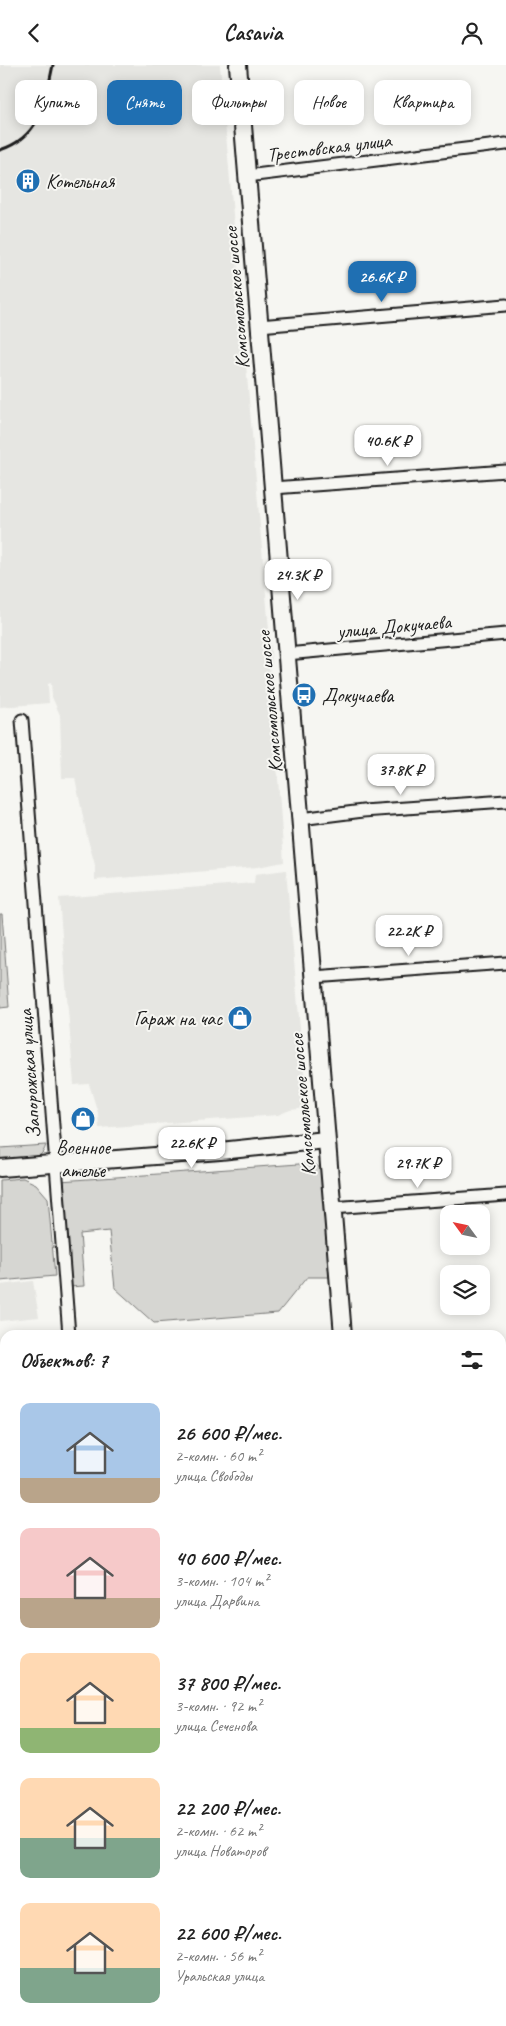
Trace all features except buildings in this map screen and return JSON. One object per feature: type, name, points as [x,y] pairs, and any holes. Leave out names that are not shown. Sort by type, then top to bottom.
[{"type":"main road","name":"Комсомольское шоссе","points":[[238,65],[343,1330]]},
{"type":"main road","points":[[0,1168],[326,1140]]},
{"type":"street","name":"Трестовская улица","points":[[247,176],[506,144]]},
{"type":"street","points":[[259,326],[506,305]]},
{"type":"street","points":[[273,489],[506,471]]},
{"type":"street","name":"улица Докучаева","points":[[286,654],[506,634]]},
{"type":"street","name":"Запорожская улица","points":[[22,720],[54,1164],[69,1330]]},
{"type":"street","points":[[300,819],[363,811],[506,801]]},
{"type":"street","points":[[313,977],[506,963]]},
{"type":"street","points":[[332,1208],[506,1195]]},
{"type":"shaded area","points":[[0,65],[220,65],[221,80],[192,80],[192,125],[225,125],[272,664],[269,665],[284,862],[258,867],[95,880],[95,865],[75,778],[62,778],[60,715],[52,697],[51,683],[48,684],[49,703],[0,707]]},
{"type":"shaded area","points":[[286,870],[307,1108],[290,1110],[278,1115],[99,1128],[98,1113],[89,1084],[74,1085],[59,898],[254,883],[255,874]]},
{"type":"shaded area","points":[[0,914],[2,914],[9,1007],[0,1008]]},
{"type":"shaded area","points":[[46,1145],[39,1157],[33,1160],[0,1164],[0,1148]]},
{"type":"shaded area","points":[[313,1163],[324,1171],[332,1277],[307,1277],[278,1313],[154,1323],[115,1288],[109,1231],[80,1234],[84,1286],[69,1287],[60,1181]]},
{"type":"shaded area","points":[[23,1178],[36,1184],[48,1198],[55,1276],[0,1281],[0,1180]]},
{"type":"shaded area","points":[[33,1281],[39,1317],[0,1321],[0,1285]]},
{"type":"railway","points":[[0,150],[14,144],[33,127],[44,105],[53,65]]},
{"type":"place","name":"Котельная","points":[[28,181]]},
{"type":"place","name":"Докучаева","points":[[304,695]]},
{"type":"place","name":"Гараж на час","points":[[240,1018]]},
{"type":"place","name":"Военное ателье","points":[[83,1119]]}]
